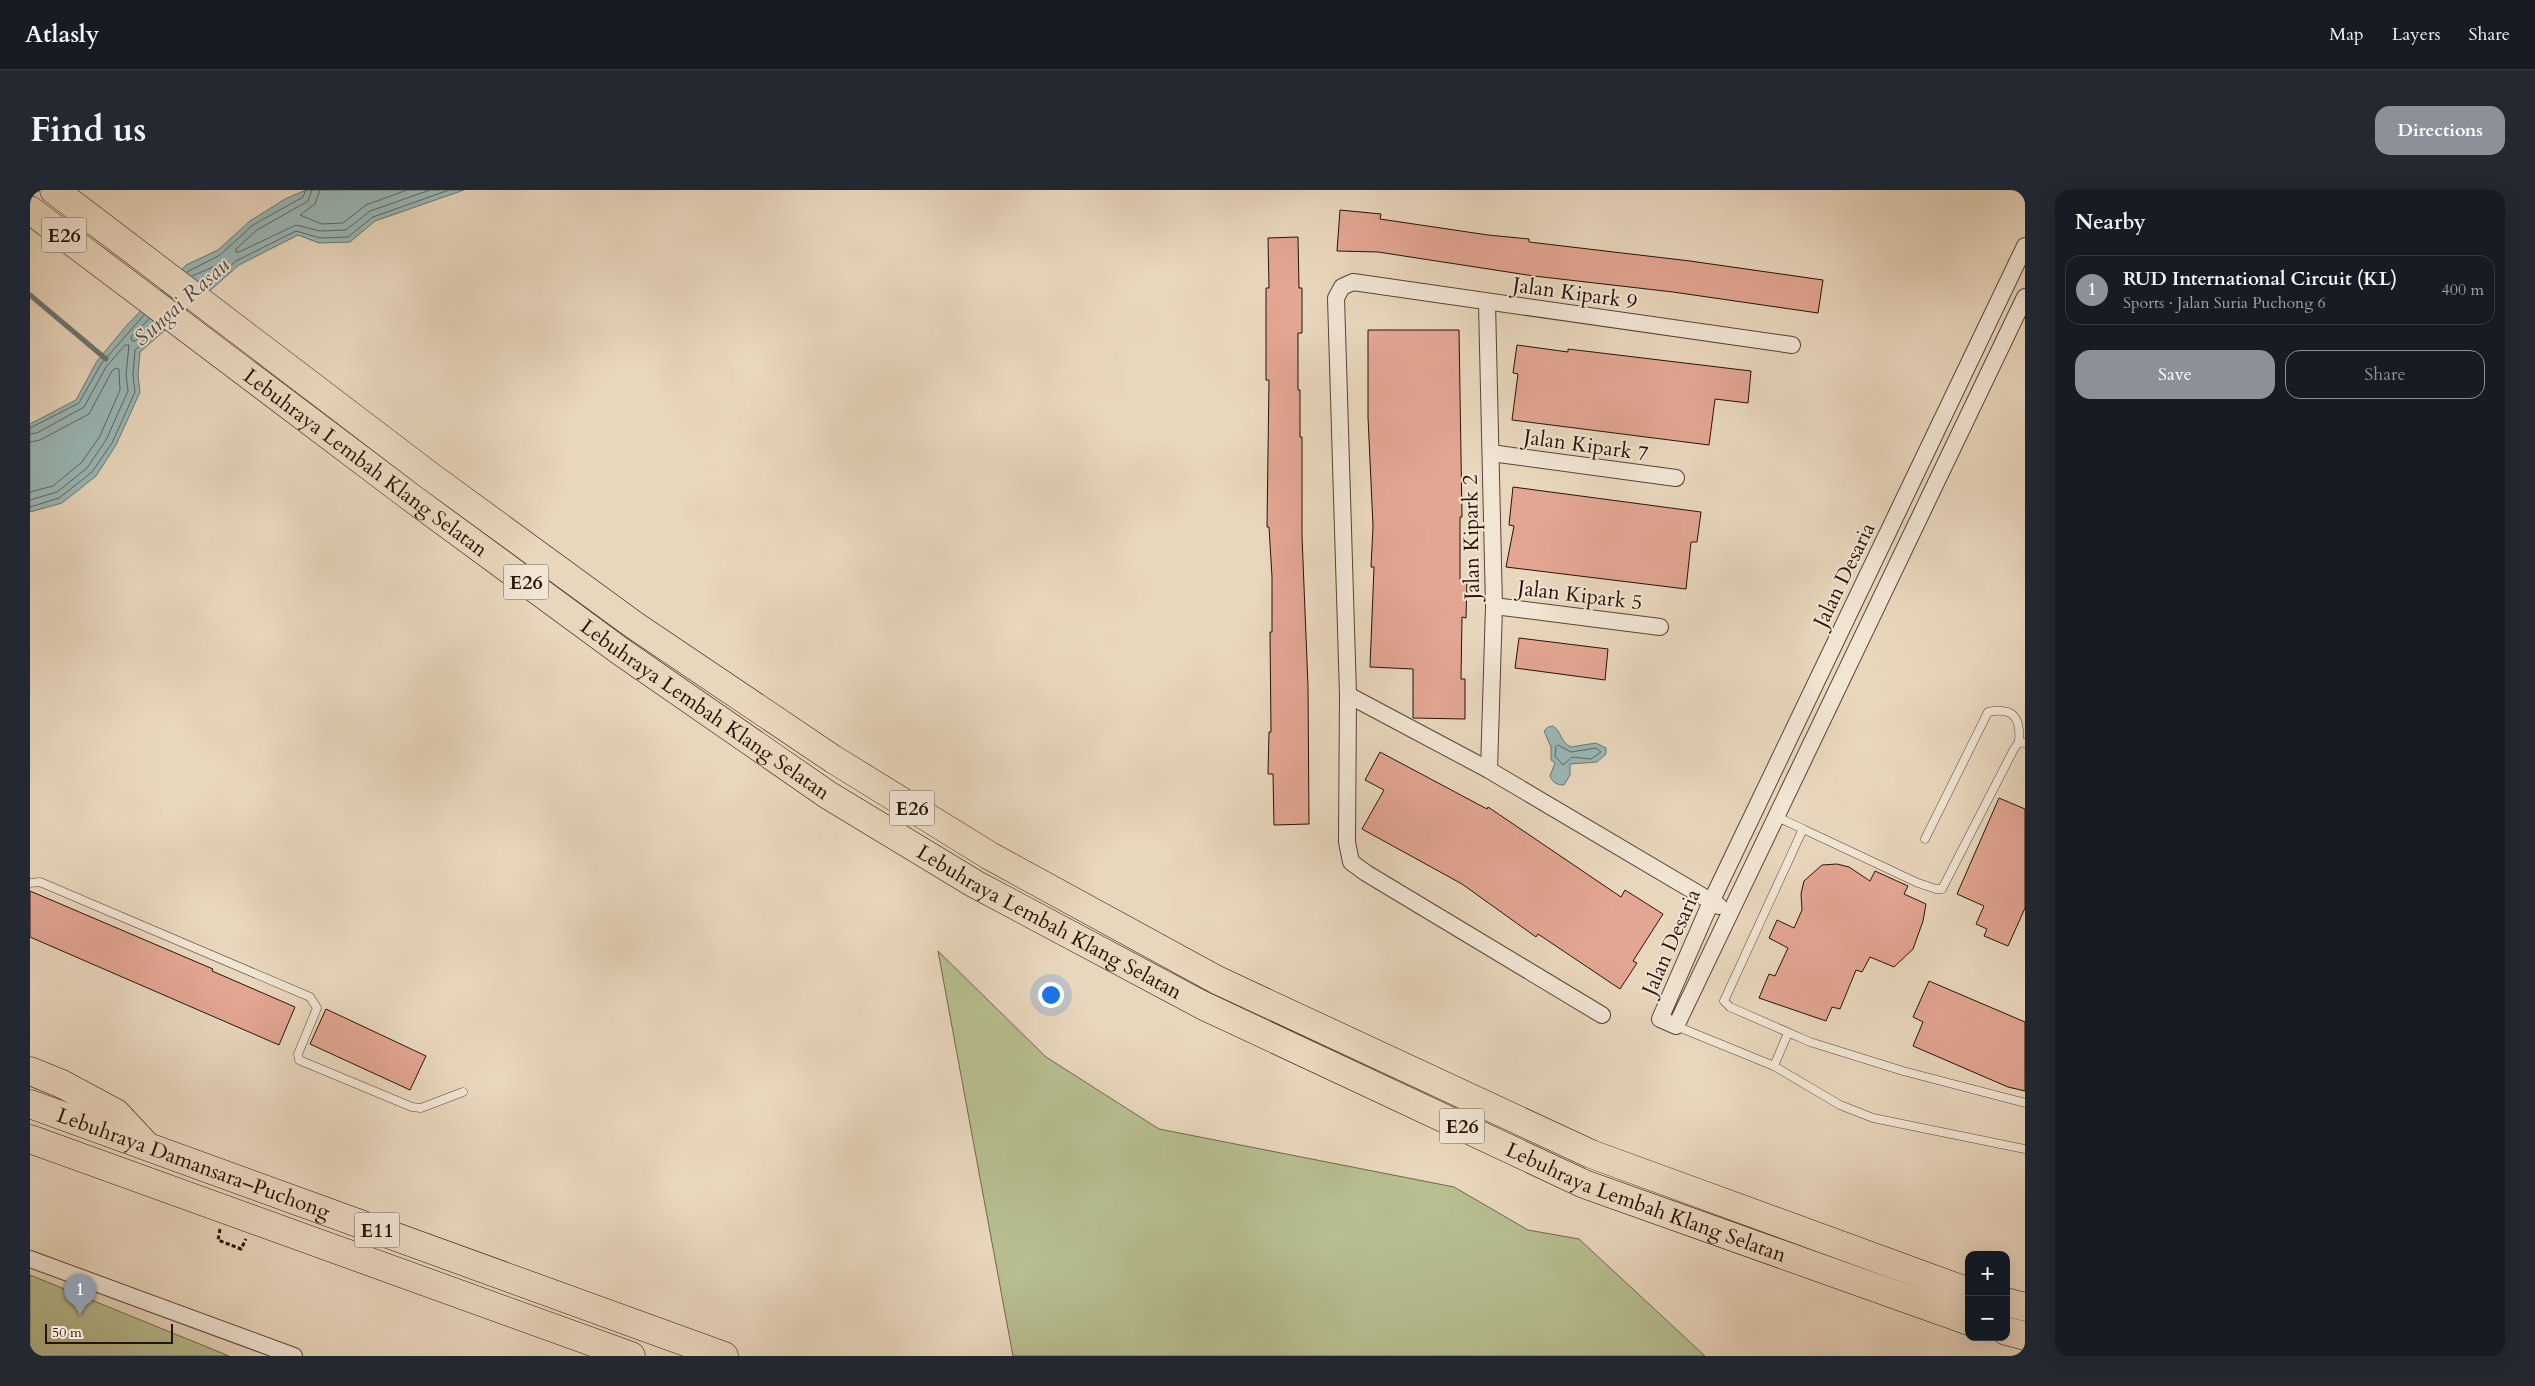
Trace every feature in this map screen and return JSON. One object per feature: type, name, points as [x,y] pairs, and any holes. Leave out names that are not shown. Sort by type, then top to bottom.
[{"type":"highway","name":"Lebuhraya Lembah Klang Selatan","points":[[54,190],[430,476],[634,626],[833,759],[990,856],[1217,980],[1591,1154],[1965,1291]]},
{"type":"highway","name":"Lebuhraya Lembah Klang Selatan","points":[[30,210],[409,496],[620,651],[828,795],[974,884],[1202,1005],[1584,1184],[1965,1320]]},
{"type":"highway","points":[[30,1071],[62,1084],[116,1113],[146,1145]]},
{"type":"highway","name":"Lebuhraya Damansara–Puchong","points":[[30,1104],[724,1356]]},
{"type":"highway","name":"Lebuhraya Damansara–Puchong","points":[[30,1139],[631,1356]]},
{"type":"highway","points":[[2010,1303],[2025,1307]]},
{"type":"highway","points":[[2010,1332],[2025,1336]]},
{"type":"street","name":"Jalan Desaria","points":[[2025,246],[1711,902],[1660,1019],[1676,1026],[2025,298]]},
{"type":"street","name":"Jalan Kipark 9","points":[[1348,695],[1336,298],[1342,287],[1353,282],[1487,303],[1792,345]]},
{"type":"street","name":"Jalan Kipark 2","points":[[1487,303],[1494,606],[1489,770]]},
{"type":"street","name":"Jalan Kipark 7","points":[[1491,453],[1676,478]]},
{"type":"street","name":"Jalan Kipark 5","points":[[1494,606],[1660,627]]},
{"type":"street","points":[[1602,1015],[1366,873],[1352,862],[1346,842],[1348,695],[1489,770],[1730,912]]},
{"type":"street","points":[[30,1259],[294,1356]]},
{"type":"lane","points":[[1777,817],[1918,882],[1936,889],[1942,889],[2022,742],[2016,717],[2002,709],[1988,712],[1925,839]]},
{"type":"lane","points":[[1803,829],[1724,1001],[1730,1007],[1788,1033],[1903,1070],[2025,1103]]},
{"type":"lane","points":[[30,883],[40,882],[310,997],[317,1008],[298,1054],[299,1060],[412,1107],[420,1108],[463,1092]]},
{"type":"lane","points":[[1676,1026],[1774,1066],[1840,1105],[1873,1118],[2025,1148]]},
{"type":"lane","points":[[1774,1066],[1788,1033]]},
{"type":"green space","points":[[938,951],[1046,1057],[1159,1129],[1454,1187],[1528,1230],[1579,1239],[1705,1356],[1013,1356]]},
{"type":"green space","points":[[30,1275],[229,1356],[30,1356]]},
{"type":"water","name":"Sungai Rasau","points":[[306,190],[464,190],[375,221],[350,242],[319,243],[298,235],[239,265],[140,352],[138,375],[140,392],[116,445],[96,476],[62,503],[30,512],[30,424],[76,400],[97,361],[127,325],[186,265],[218,250],[250,221],[285,199]]},
{"type":"water","points":[[1553,726],[1567,745],[1571,747],[1596,743],[1606,748],[1606,754],[1597,762],[1570,764],[1570,775],[1564,785],[1559,785],[1550,776],[1555,763],[1551,760],[1551,747],[1544,731],[1548,727]]},
{"type":"building","points":[[1340,210],[1381,214],[1380,219],[1529,239],[1529,242],[1690,261],[1823,280],[1818,313],[1673,292],[1534,276],[1378,252],[1337,251]]},
{"type":"building","points":[[1298,237],[1299,288],[1302,288],[1302,333],[1298,333],[1298,390],[1300,390],[1300,437],[1302,437],[1302,536],[1308,686],[1309,824],[1274,825],[1273,774],[1268,774],[1269,732],[1271,732],[1270,632],[1272,632],[1272,577],[1269,527],[1267,527],[1269,380],[1266,380],[1266,288],[1269,288],[1268,238]]},
{"type":"building","points":[[1368,330],[1459,330],[1462,517],[1460,517],[1460,580],[1467,580],[1466,618],[1462,617],[1461,679],[1465,679],[1465,719],[1413,718],[1413,669],[1370,667],[1374,567],[1371,567],[1373,526],[1368,417]]},
{"type":"building","points":[[1517,345],[1568,352],[1568,349],[1751,371],[1748,403],[1715,399],[1709,445],[1512,420],[1518,374],[1513,373]]},
{"type":"building","points":[[1513,487],[1701,512],[1697,542],[1691,542],[1686,589],[1506,567],[1514,526],[1509,525]]},
{"type":"building","points":[[1519,638],[1608,649],[1605,680],[1515,668]]},
{"type":"building","points":[[1380,752],[1487,809],[1488,807],[1621,897],[1625,890],[1663,914],[1633,961],[1637,963],[1620,989],[1538,934],[1536,937],[1462,884],[1362,829],[1384,790],[1365,780]]},
{"type":"building","points":[[1999,798],[2025,809],[2025,908],[2008,946],[1984,936],[1987,929],[1976,924],[1984,906],[1957,894]]},
{"type":"building","points":[[1837,864],[1849,867],[1870,881],[1875,871],[1908,886],[1904,894],[1926,904],[1923,921],[1913,949],[1894,967],[1870,957],[1862,972],[1856,970],[1840,1009],[1832,1007],[1826,1021],[1759,998],[1769,974],[1775,976],[1788,948],[1769,938],[1777,920],[1794,928],[1802,910],[1801,894],[1804,881],[1822,865]]},
{"type":"building","points":[[30,891],[213,969],[212,971],[295,1007],[279,1045],[30,937]]},
{"type":"building","points":[[1929,981],[2025,1022],[2025,1091],[2008,1087],[1913,1046],[1923,1022],[1913,1017]]},
{"type":"building","points":[[326,1009],[426,1056],[410,1090],[310,1044]]},
{"type":"waterway","points":[[30,295],[106,359]]},
{"type":"place","name":"RUD International Circuit (KL)","points":[[80,1315]]}]
